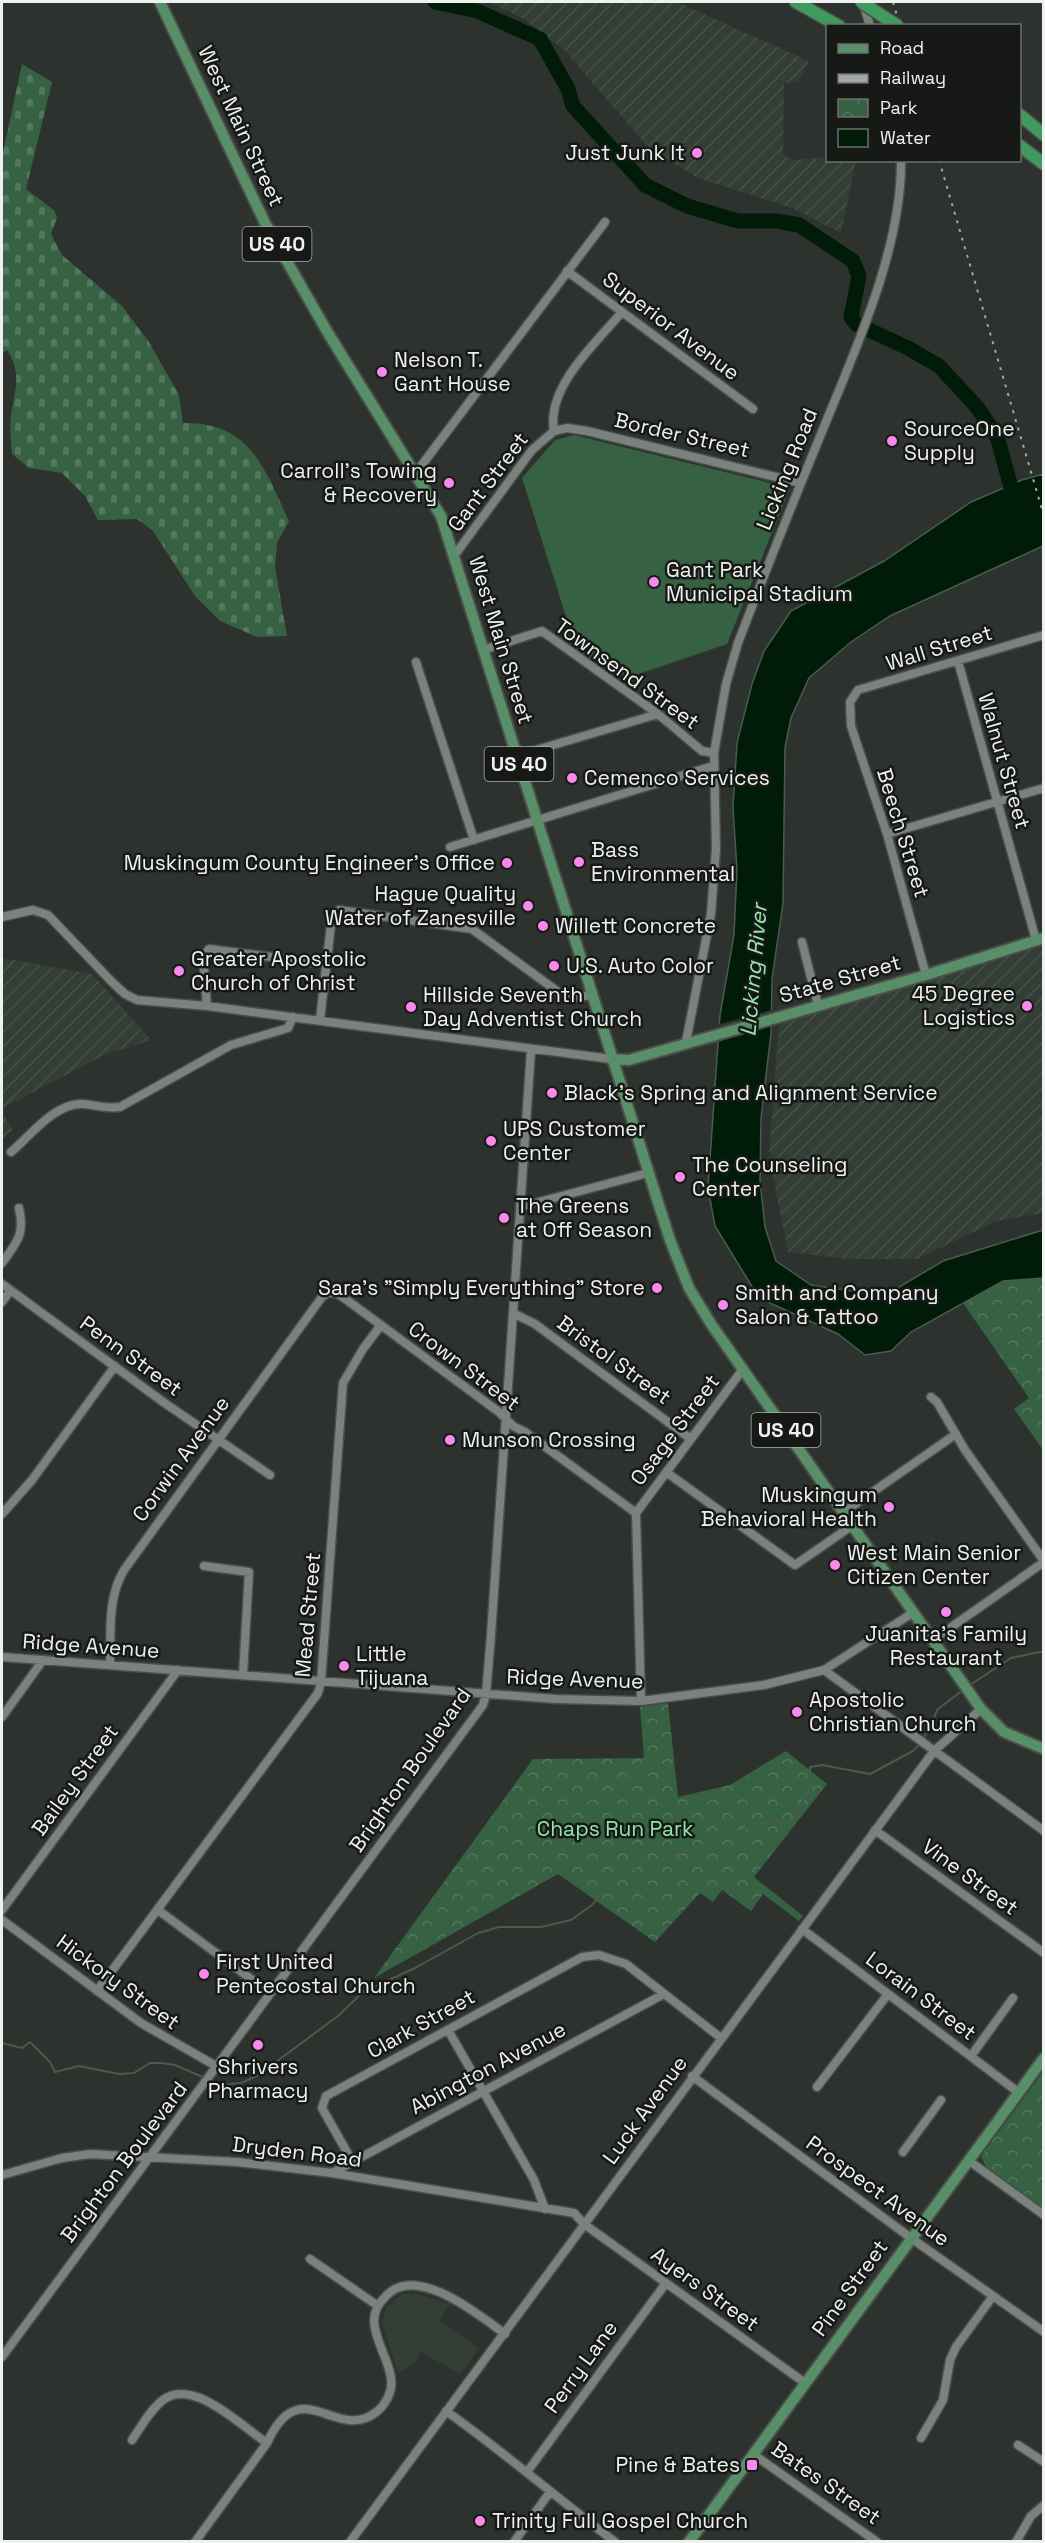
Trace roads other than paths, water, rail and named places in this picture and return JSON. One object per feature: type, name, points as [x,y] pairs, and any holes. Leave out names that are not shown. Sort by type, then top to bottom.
[{"type":"highway","points":[[796,2],[837,24]]},
{"type":"highway","points":[[862,2],[895,24]]},
{"type":"highway","points":[[1021,116],[1044,135]]},
{"type":"highway","points":[[1021,147],[1044,164]]},
{"type":"main road","name":"West Main Street","points":[[160,2],[265,223],[328,333],[441,516],[611,1059],[689,1288],[981,1709],[1004,1732],[1044,1749]]},
{"type":"main road","name":"State Street","points":[[611,1059],[629,1060],[926,975],[1040,939]]},
{"type":"main road","name":"Pine Street","points":[[689,2541],[1044,2058]]},
{"type":"street","points":[[862,2],[869,24]]},
{"type":"street","name":"Licking Road","points":[[691,1041],[699,966],[711,914],[716,849],[713,766],[726,684],[738,643],[866,320],[893,235],[901,188],[901,162]]},
{"type":"street","points":[[415,474],[605,222]]},
{"type":"street","name":"Superior Avenue","points":[[567,271],[753,409]]},
{"type":"street","name":"Gant Street","points":[[454,556],[532,450],[554,431],[553,408],[562,386],[622,312]]},
{"type":"street","name":"Border Street","points":[[554,431],[567,428],[587,431],[801,483]]},
{"type":"street","name":"Townsend Street","points":[[483,650],[542,631],[658,714],[702,751],[714,753]]},
{"type":"street","name":"Wall Street","points":[[850,702],[858,690],[1044,635]]},
{"type":"street","name":"Walnut Street","points":[[958,661],[998,804],[1040,939]]},
{"type":"street","points":[[416,662],[474,840]]},
{"type":"street","name":"Beech Street","points":[[850,702],[848,715],[851,726],[887,834],[926,975]]},
{"type":"street","points":[[516,756],[658,714]]},
{"type":"street","points":[[450,848],[713,766]]},
{"type":"street","points":[[887,834],[998,804],[1044,788]]},
{"type":"street","points":[[2,917],[33,910],[44,912],[60,925],[125,994],[154,1003],[207,1006],[611,1059]]},
{"type":"street","points":[[320,1020],[335,911],[339,910],[472,929],[561,994],[571,998],[591,995]]},
{"type":"street","points":[[802,942],[818,1005]]},
{"type":"street","points":[[207,1006],[203,957],[209,949],[327,964]]},
{"type":"street","points":[[11,1152],[64,1106],[83,1104],[104,1109],[120,1107],[231,1045],[288,1028],[293,1017]]},
{"type":"street","name":"Brighton Boulevard","points":[[2,2357],[483,1705],[486,1694],[531,1050]]},
{"type":"street","points":[[520,1207],[648,1173]]},
{"type":"street","points":[[2,1263],[19,1239],[23,1224],[19,1208]]},
{"type":"street","name":"Penn Street","points":[[2,1284],[217,1439],[270,1474]]},
{"type":"street","points":[[2,1302],[10,1291]]},
{"type":"street","name":"Crown Street","points":[[328,1292],[340,1295],[636,1513]]},
{"type":"street","name":"Corwin Avenue","points":[[110,1665],[111,1607],[114,1586],[136,1551],[217,1439],[328,1292]]},
{"type":"street","name":"Bristol Street","points":[[513,1313],[535,1324],[691,1439]]},
{"type":"street","name":"Mead Street","points":[[97,1991],[318,1693],[321,1682],[344,1383],[363,1349],[381,1325]]},
{"type":"street","points":[[2,1514],[32,1480],[115,1366]]},
{"type":"street","name":"Osage Street","points":[[636,1513],[743,1369]]},
{"type":"street","points":[[931,1397],[937,1402],[956,1434],[1044,1562],[933,1640]]},
{"type":"street","points":[[844,1512],[956,1434]]},
{"type":"street","points":[[666,1472],[795,1565],[853,1525]]},
{"type":"street","points":[[636,1513],[640,1701]]},
{"type":"street","points":[[204,1566],[249,1572],[243,1675]]},
{"type":"street","name":"Ridge Avenue","points":[[2,1657],[567,1700],[640,1701],[764,1685],[824,1670],[914,1612]]},
{"type":"street","points":[[2,1717],[43,1660]]},
{"type":"street","name":"Bailey Street","points":[[2,1910],[178,1670]]},
{"type":"street","points":[[824,1670],[1044,1831]]},
{"type":"street","name":"Luck Avenue","points":[[350,2541],[875,1830],[930,1748],[981,1709]]},
{"type":"street","name":"Vine Street","points":[[875,1830],[1044,1953]]},
{"type":"street","points":[[158,1910],[270,1993]]},
{"type":"street","name":"Hickory Street","points":[[2,1920],[97,1991],[214,2070]]},
{"type":"street","name":"Lorain Street","points":[[802,1929],[1018,2092]]},
{"type":"street","name":"Clark Street","points":[[352,2161],[322,2108],[326,2096],[575,1960],[599,1955],[626,1964],[662,1995]]},
{"type":"street","points":[[817,2088],[888,1994]]},
{"type":"street","points":[[662,1995],[721,2038]]},
{"type":"street","name":"Abington Avenue","points":[[332,2173],[662,1995]]},
{"type":"street","points":[[971,2056],[1013,1998]]},
{"type":"street","points":[[448,2030],[541,2193],[545,2209]]},
{"type":"street","name":"Prospect Avenue","points":[[692,2076],[911,2238],[1044,2332]]},
{"type":"street","points":[[903,2152],[941,2100]]},
{"type":"street","name":"Dryden Road","points":[[2,2175],[74,2155],[237,2162],[332,2173],[574,2213],[584,2224]]},
{"type":"street","points":[[968,2160],[1044,2215]]},
{"type":"street","name":"Ayers Street","points":[[584,2224],[805,2383]]},
{"type":"street","points":[[310,2259],[378,2306]]},
{"type":"street","name":"Perry Lane","points":[[527,2472],[666,2283]]},
{"type":"street","points":[[195,2541],[267,2443],[274,2428],[288,2412],[311,2409],[359,2420],[369,2417],[386,2402],[391,2377],[374,2319],[378,2306],[395,2288],[415,2285],[461,2301],[504,2334]]},
{"type":"street","points":[[921,2438],[943,2400],[950,2360],[956,2347],[993,2296]]},
{"type":"street","points":[[132,2440],[156,2407],[171,2395],[181,2393],[202,2398],[267,2443]]},
{"type":"street","points":[[446,2411],[615,2541]]},
{"type":"street","points":[[1018,2445],[1044,2462]]},
{"type":"street","name":"Bates Street","points":[[753,2454],[878,2541]]},
{"type":"street","points":[[514,2541],[550,2492]]},
{"type":"street","points":[[1016,2541],[1031,2516],[1044,2505]]},
{"type":"water","name":"Licking River","points":[[1043,474],[1043,546],[890,616],[851,642],[809,678],[791,718],[785,747],[783,903],[772,979],[771,1033],[761,1118],[760,1181],[765,1227],[776,1261],[811,1285],[871,1294],[896,1289],[943,1261],[1043,1230],[1043,1278],[1003,1281],[911,1332],[891,1351],[865,1355],[838,1334],[759,1298],[715,1226],[708,1188],[720,1015],[734,935],[737,870],[733,807],[737,743],[752,684],[764,651],[791,611],[884,561],[971,502],[1022,480]]},
{"type":"waterway","points":[[435,2],[477,11],[540,39],[568,89],[573,106],[645,185],[687,206],[738,221],[777,221],[799,225],[853,261],[859,276],[851,317],[856,324],[908,348],[939,366],[977,407],[997,436],[1015,502]]},
{"type":"waterway","points":[[970,1685],[1011,1658],[1044,1651]]},
{"type":"waterway","points":[[923,1740],[938,1709],[963,1690]]},
{"type":"waterway","points":[[210,2080],[222,2085],[241,2083],[257,2076],[338,2016],[363,1992],[415,1968],[478,1933],[499,1927],[541,1927],[571,1920],[592,1905],[606,1887],[615,1880],[650,1859],[667,1858],[764,1822],[794,1819],[811,1785],[810,1767],[822,1765],[870,1774],[913,1751],[920,1744]]},
{"type":"waterway","points":[[2,2043],[22,2048],[30,2042],[50,2062],[55,2072],[79,2066],[119,2074],[134,2073],[150,2063],[162,2063],[175,2065],[205,2078]]},
{"type":"railway","points":[[893,2],[899,24]]},
{"type":"railway","points":[[940,162],[1044,516]]},
{"type":"place","name":"Just Junk It","points":[[697,153]]},
{"type":"place","name":"Nelson T. Gant House","points":[[382,372]]},
{"type":"place","name":"SourceOne Supply","points":[[892,441]]},
{"type":"place","name":"Carroll's Towing & Recovery","points":[[449,483]]},
{"type":"place","name":"Gant Park Municipal Stadium","points":[[654,582]]},
{"type":"place","name":"Cemenco Services","points":[[572,778]]},
{"type":"place","name":"Bass Environmental","points":[[579,862]]},
{"type":"place","name":"Muskingum County Engineer's Office","points":[[507,863]]},
{"type":"place","name":"Hague Quality Water of Zanesville","points":[[528,906]]},
{"type":"place","name":"Willett Concrete","points":[[543,926]]},
{"type":"place","name":"U.S. Auto Color","points":[[554,966]]},
{"type":"place","name":"Greater Apostolic Church of Christ","points":[[179,971]]},
{"type":"place","name":"45 Degree Logistics","points":[[1027,1006]]},
{"type":"place","name":"Hillside Seventh Day Adventist Church","points":[[411,1007]]},
{"type":"place","name":"Black's Spring and Alignment Service","points":[[552,1093]]},
{"type":"place","name":"UPS Customer Center","points":[[491,1141]]},
{"type":"place","name":"The Counseling Center","points":[[680,1177]]},
{"type":"place","name":"The Greens at Off Season","points":[[504,1218]]},
{"type":"place","name":"Sara's \"Simply Everything\" Store","points":[[657,1288]]},
{"type":"place","name":"Smith and Company Salon & Tattoo","points":[[723,1305]]},
{"type":"place","name":"Munson Crossing","points":[[450,1440]]},
{"type":"place","name":"Muskingum Behavioral Health","points":[[889,1507]]},
{"type":"place","name":"West Main Senior Citizen Center","points":[[835,1565]]},
{"type":"place","name":"Juanita's Family Restaurant","points":[[946,1612]]},
{"type":"place","name":"Little Tijuana","points":[[344,1666]]},
{"type":"place","name":"Apostolic Christian Church","points":[[797,1712]]},
{"type":"place","name":"First United Pentecostal Church","points":[[204,1974]]},
{"type":"place","name":"Shrivers Pharmacy","points":[[258,2045]]},
{"type":"place","name":"Pine & Bates","points":[[752,2465]]},
{"type":"place","name":"Trinity Full Gospel Church","points":[[480,2521]]},
{"type":"park label","name":"Chaps Run Park","points":[[615,1829]]}]
